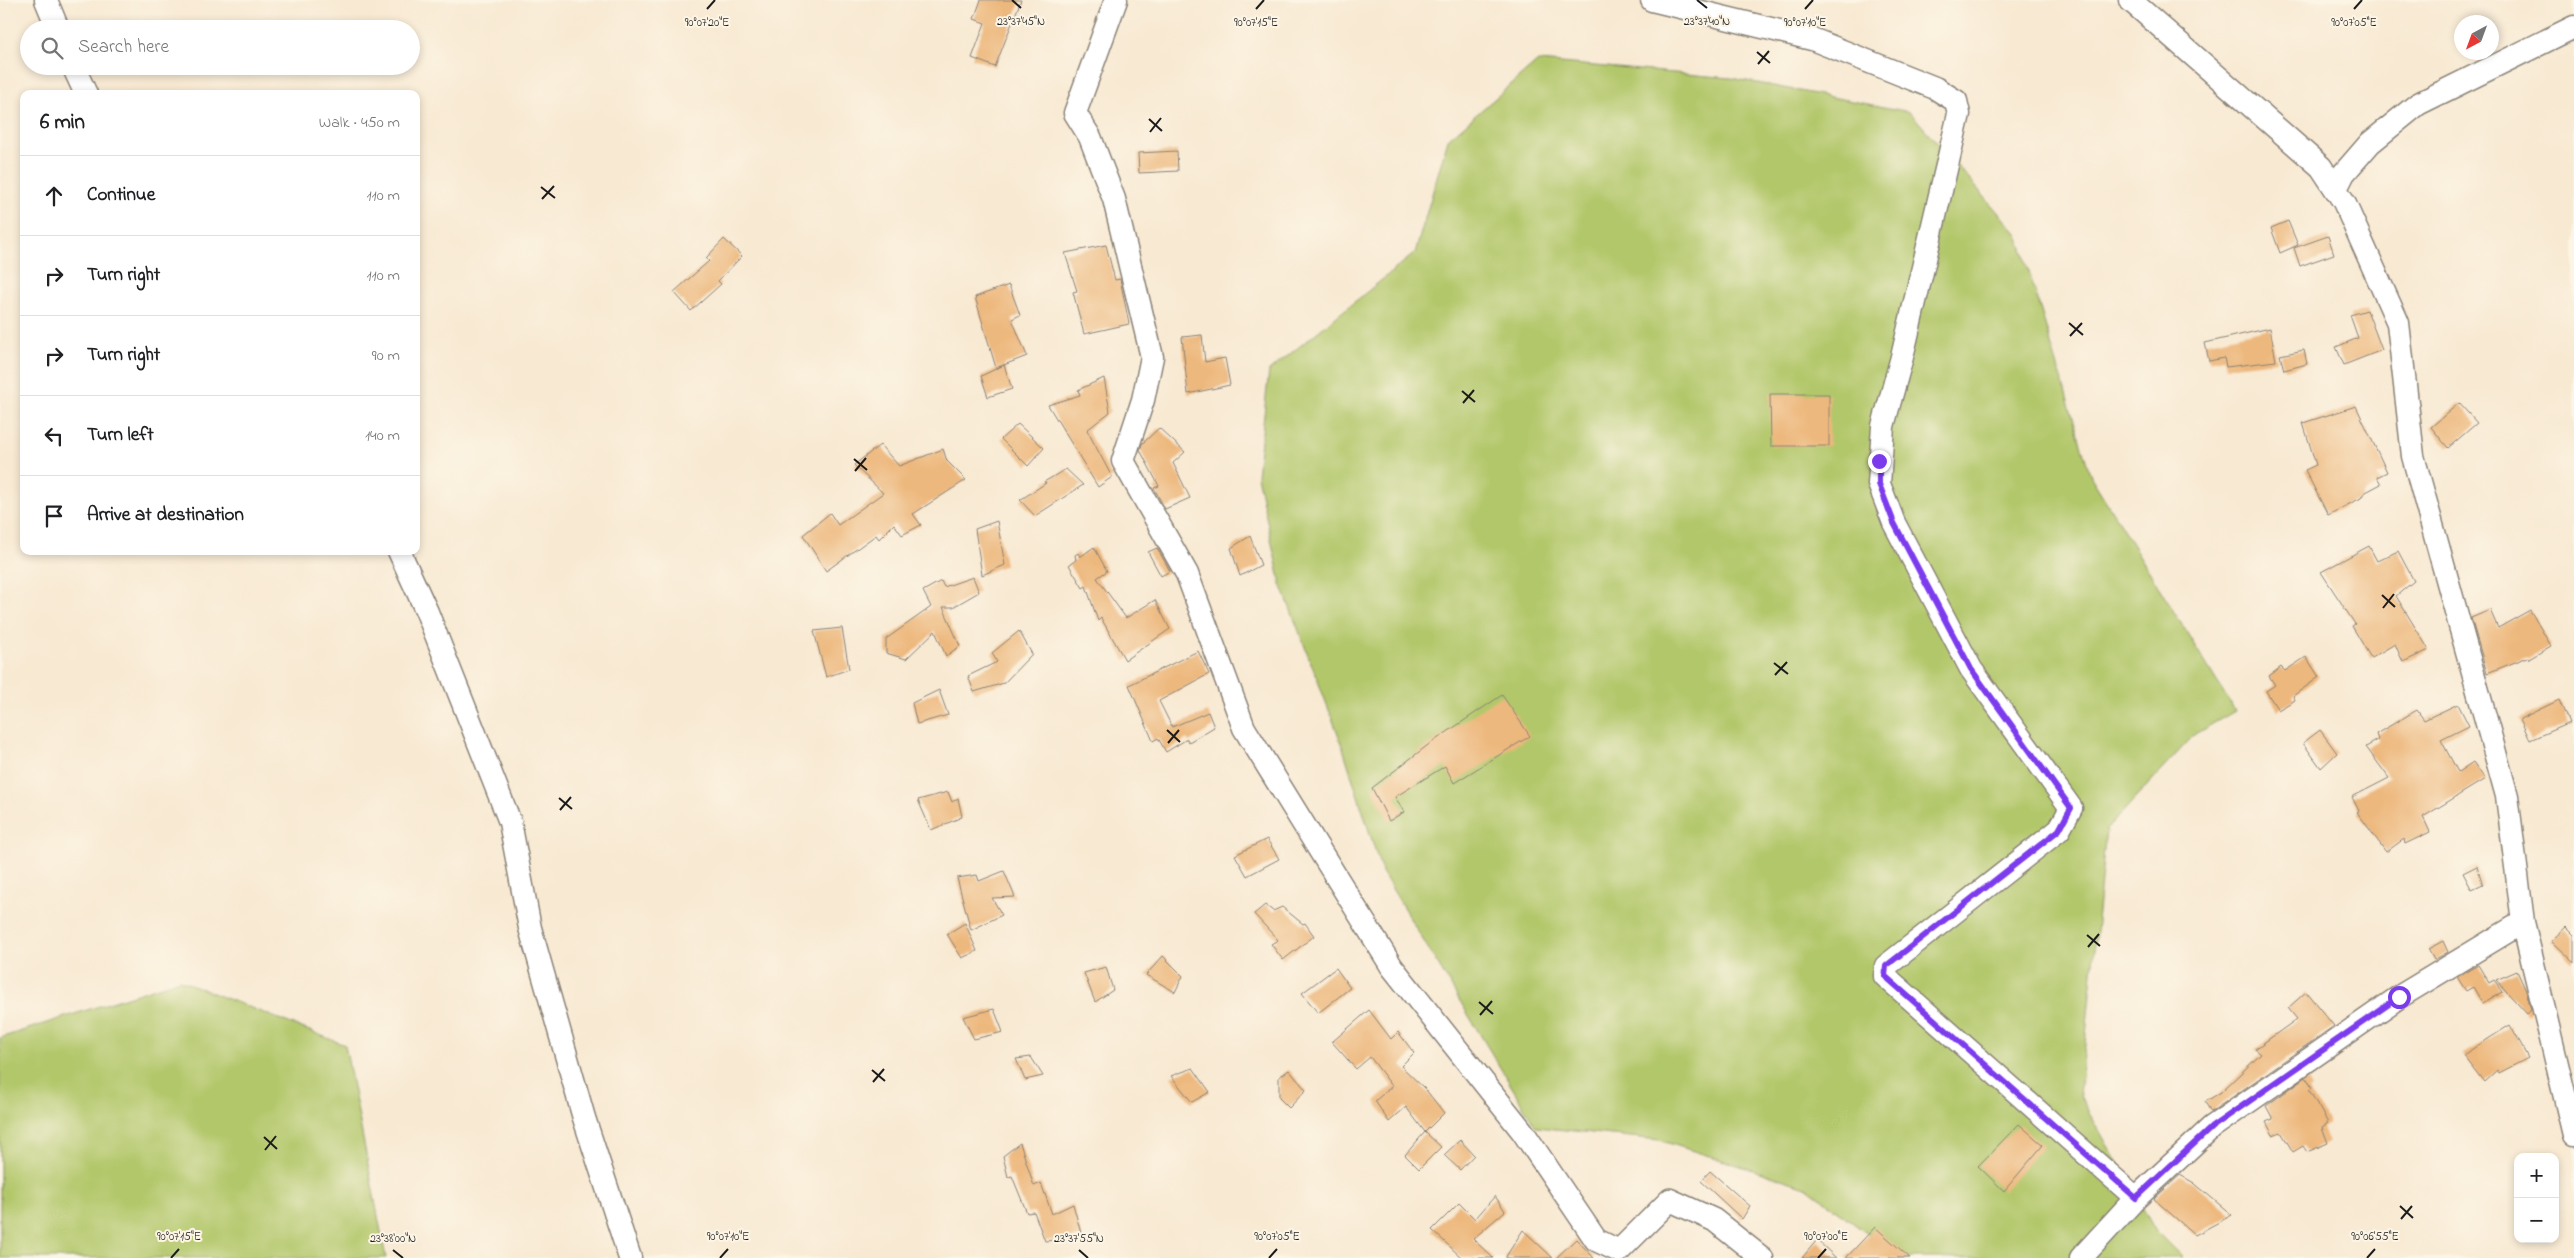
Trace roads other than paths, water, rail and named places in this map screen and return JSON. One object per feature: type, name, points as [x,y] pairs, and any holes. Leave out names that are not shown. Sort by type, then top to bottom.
[{"type":"street","points":[[46,0],[54,20]]},
{"type":"street","points":[[1116,0],[1075,113],[1090,136],[1114,200],[1152,358],[1143,400],[1123,461],[1187,574],[1244,728],[1392,967],[1523,1132],[1596,1240],[1619,1251],[1670,1200],[1714,1220],[1762,1258]]},
{"type":"street","points":[[1652,0],[1812,40],[1935,88],[1956,101],[1960,114],[1902,358],[1883,426],[1879,484],[1894,523],[1971,669],[2071,808],[2059,830],[1886,966],[1885,976],[2136,1198]]},
{"type":"street","points":[[2130,0],[2321,167],[2344,202],[2398,323],[2413,456],[2507,796],[2523,922],[2574,1135]]},
{"type":"street","points":[[2336,189],[2344,173],[2370,143],[2418,104],[2574,27]]},
{"type":"street","points":[[77,75],[84,90]]},
{"type":"street","points":[[401,555],[426,612],[510,822],[530,928],[584,1118],[630,1258]]},
{"type":"street","points":[[2081,1258],[2136,1198],[2212,1127],[2399,997],[2523,922]]}]
